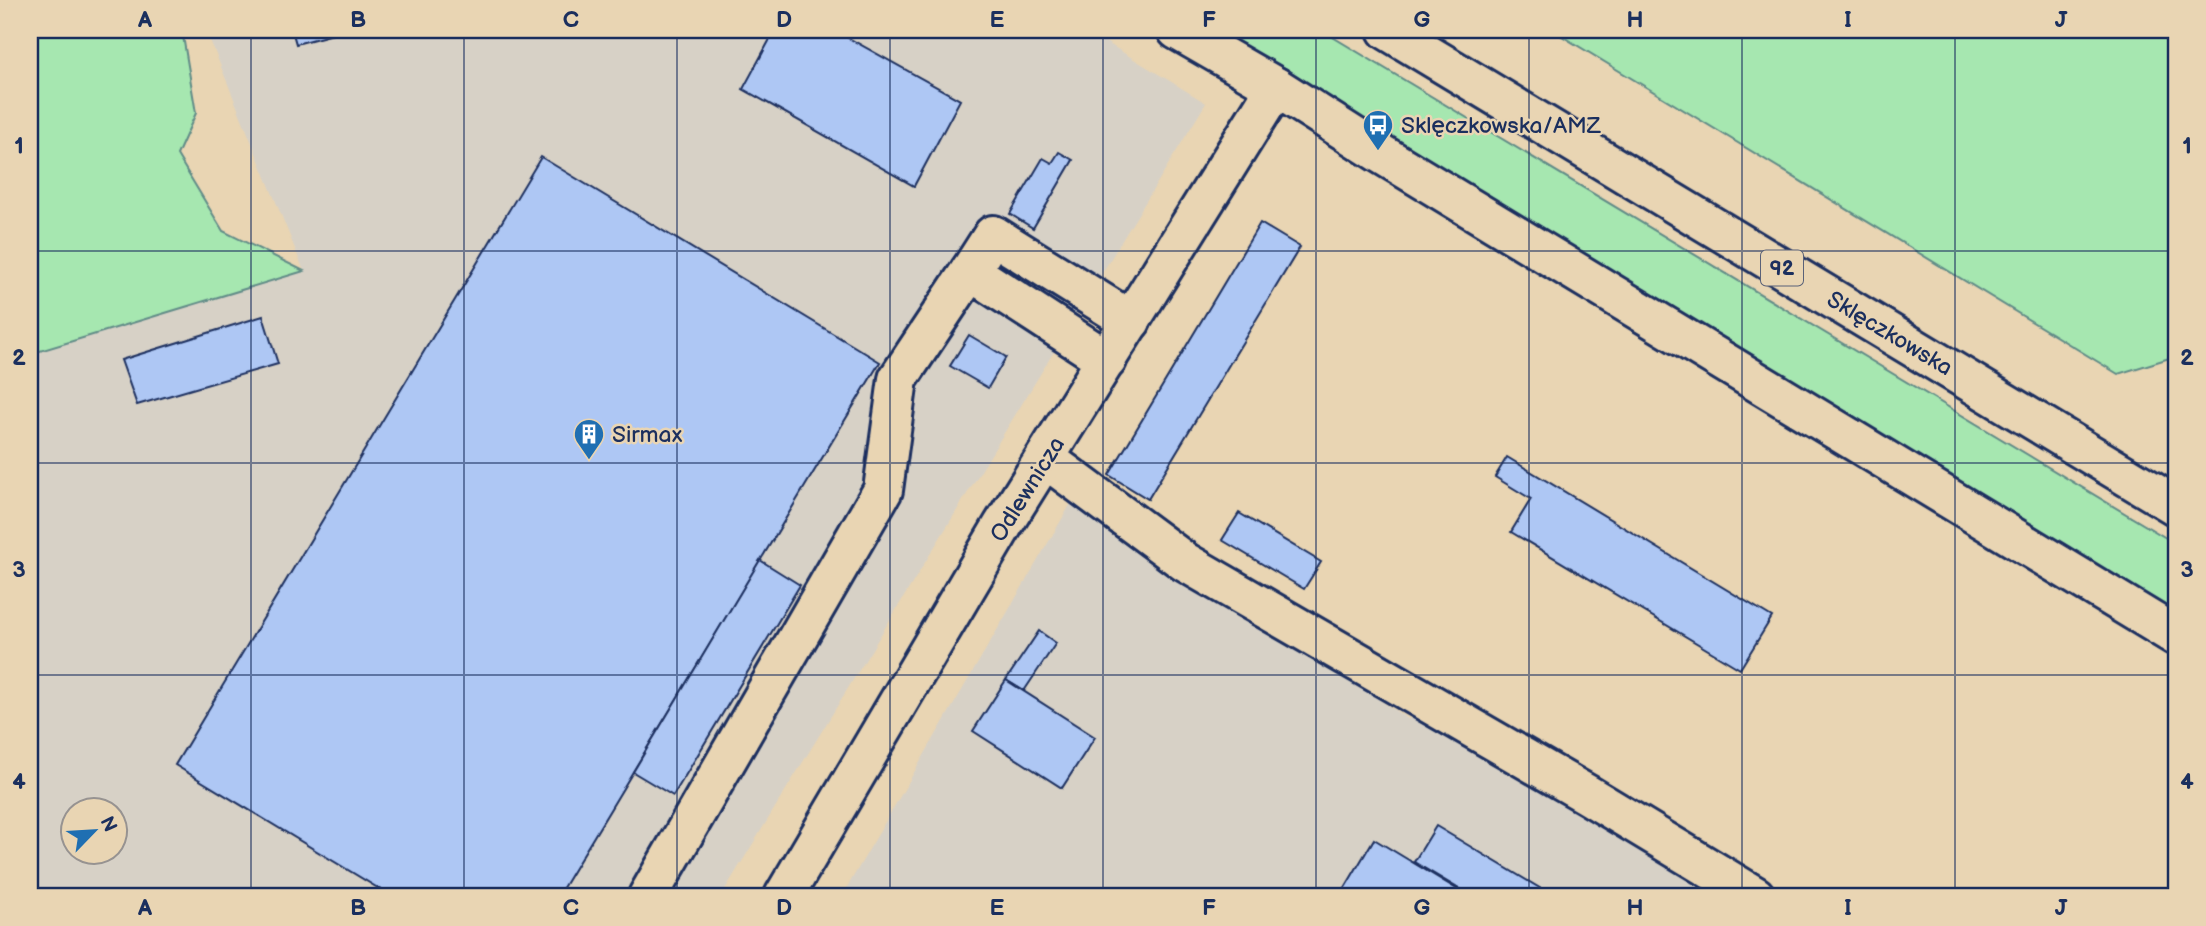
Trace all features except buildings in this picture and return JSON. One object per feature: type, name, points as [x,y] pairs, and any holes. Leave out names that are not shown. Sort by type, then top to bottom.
[{"type":"street","points":[[1177,30],[1276,87],[2176,636]]},
{"type":"street","name":"Sklęczkowska","points":[[1387,30],[2176,506]]},
{"type":"street","name":"Odlewnicza","points":[[784,896],[1003,525],[1276,87]]},
{"type":"street","points":[[648,896],[883,490],[898,379],[993,235],[1131,321]]},
{"type":"street","points":[[970,271],[1107,360]]},
{"type":"street","points":[[1046,459],[1185,562],[1588,795],[1755,896]]},
{"type":"shaded area","name":"Sirmax","points":[[206,30],[1086,30],[1206,103],[721,896],[30,896],[30,354],[304,271]]},
{"type":"shaded area","points":[[1073,500],[1376,679],[1380,700],[1408,719],[1426,714],[1729,896],[842,896]]},
{"type":"green space","points":[[30,30],[182,30],[196,113],[177,155],[223,231],[304,271],[30,354]]},
{"type":"green space","points":[[1199,30],[1321,30],[2176,544],[2176,620]]},
{"type":"green space","points":[[1552,30],[2176,30],[2176,356],[2118,374]]},
{"type":"place","name":"Sklęczkowska/AMZ","points":[[1378,152]]},
{"type":"place","name":"Sirmax","points":[[589,461]]}]
